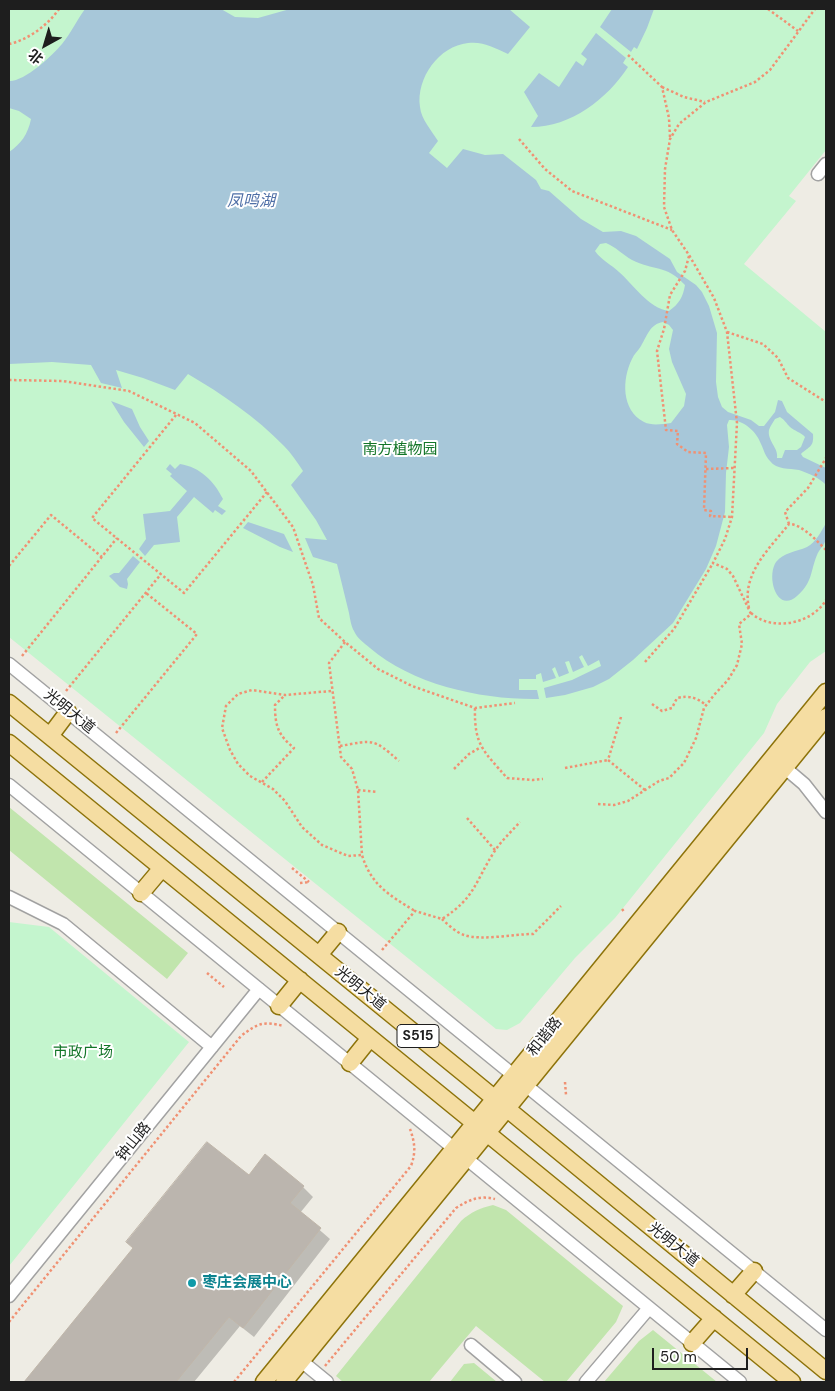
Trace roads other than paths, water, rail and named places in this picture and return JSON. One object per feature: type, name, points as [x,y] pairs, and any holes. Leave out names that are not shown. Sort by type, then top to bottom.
[{"type":"main road","name":"和谐路","points":[[264,1382],[295,1356],[779,763],[826,692]]},
{"type":"main road","name":"光明大道","points":[[9,703],[826,1371]]},
{"type":"main road","points":[[50,736],[68,712]]},
{"type":"main road","name":"和谐路","points":[[779,763],[826,717]]},
{"type":"main road","name":"光明大道","points":[[9,743],[792,1382]]},
{"type":"main road","points":[[141,893],[162,868]]},
{"type":"main road","points":[[319,955],[338,932]]},
{"type":"main road","points":[[279,1006],[300,980]]},
{"type":"main road","points":[[350,1063],[370,1038]]},
{"type":"main road","points":[[733,1295],[754,1271]]},
{"type":"main road","points":[[692,1343],[714,1318]]},
{"type":"main road","name":"和谐路","points":[[284,1382],[295,1356]]},
{"type":"street","points":[[818,174],[826,164]]},
{"type":"street","name":"光明大道","points":[[9,664],[826,1330]]},
{"type":"street","points":[[779,763],[804,784],[826,812]]},
{"type":"street","points":[[9,785],[740,1382]]},
{"type":"street","points":[[9,897],[63,924],[212,1047]]},
{"type":"street","name":"钟山路","points":[[9,1296],[259,989]]},
{"type":"street","points":[[586,1382],[649,1308]]},
{"type":"street","points":[[471,1346],[510,1380]]},
{"type":"street","points":[[295,1356],[322,1378]]},
{"type":"water","name":"凤鸣湖","points":[[85,9],[221,9],[235,17],[258,18],[290,9],[509,9],[530,27],[508,54],[489,45],[479,43],[457,45],[439,57],[426,75],[422,85],[420,107],[425,120],[438,141],[429,153],[447,168],[463,149],[485,155],[503,154],[536,180],[541,189],[549,191],[581,219],[603,232],[621,231],[636,236],[670,259],[677,272],[696,285],[702,292],[709,306],[717,333],[716,382],[718,397],[722,407],[728,412],[751,420],[759,426],[764,426],[775,412],[778,400],[782,401],[787,412],[813,434],[812,444],[801,454],[803,457],[826,468],[826,485],[817,478],[799,470],[773,464],[767,457],[759,439],[749,427],[734,420],[729,420],[727,425],[729,447],[725,512],[716,546],[706,569],[673,623],[633,660],[609,679],[593,687],[546,698],[544,688],[572,680],[601,666],[599,660],[588,666],[582,655],[579,657],[584,667],[573,672],[569,661],[565,662],[569,673],[559,677],[555,667],[552,669],[556,678],[543,682],[541,673],[536,675],[536,679],[519,679],[519,690],[537,690],[539,699],[495,697],[449,688],[427,681],[387,661],[355,634],[337,564],[313,557],[305,538],[327,540],[316,520],[291,485],[303,471],[284,446],[250,416],[188,374],[175,390],[116,370],[122,388],[101,383],[91,365],[52,362],[9,364],[9,152],[23,138],[31,119],[19,111],[9,108],[9,81],[30,73],[52,55],[65,40]],"holes":[[[606,243],[632,260],[665,271],[678,278],[685,285],[682,297],[678,303],[669,311],[661,309],[648,301],[595,251],[600,244]],[[663,322],[673,330],[669,349],[672,362],[686,394],[684,406],[671,423],[654,424],[644,422],[636,417],[627,402],[625,385],[626,376],[633,357],[649,331]],[[780,417],[805,437],[801,447],[797,450],[785,450],[782,458],[777,458],[769,434],[769,429],[775,419]]]},
{"type":"water","points":[[612,9],[654,9],[637,49],[634,47],[631,52],[600,27]]},
{"type":"water","points":[[596,33],[626,58],[623,63],[628,67],[610,90],[587,109],[560,122],[546,126],[531,127],[538,116],[524,92],[539,73],[559,87],[576,61],[583,66],[587,59],[581,54]]},
{"type":"water","points":[[111,401],[132,409],[149,441],[144,447],[124,422]]},
{"type":"water","points":[[170,464],[175,469],[180,464],[194,468],[206,476],[223,499],[218,506],[226,511],[222,515],[215,510],[213,513],[194,497],[177,517],[180,542],[154,545],[145,556],[139,549],[146,539],[143,514],[170,511],[187,491],[170,476],[172,474],[166,469]]},
{"type":"water","points":[[248,522],[284,534],[293,552],[243,528]]},
{"type":"water","points":[[826,523],[826,539],[817,555],[809,581],[797,596],[790,600],[784,600],[779,597],[773,584],[772,576],[776,562],[786,554],[810,545]]},
{"type":"water","points":[[133,556],[140,562],[127,579],[127,589],[120,587],[109,576],[119,573]]},
{"type":"place","name":"枣庄会展中心","points":[[192,1283]]},
{"type":"park label","name":"南方植物园","points":[[400,450]]},
{"type":"park label","name":"市政广场","points":[[83,1053]]}]
